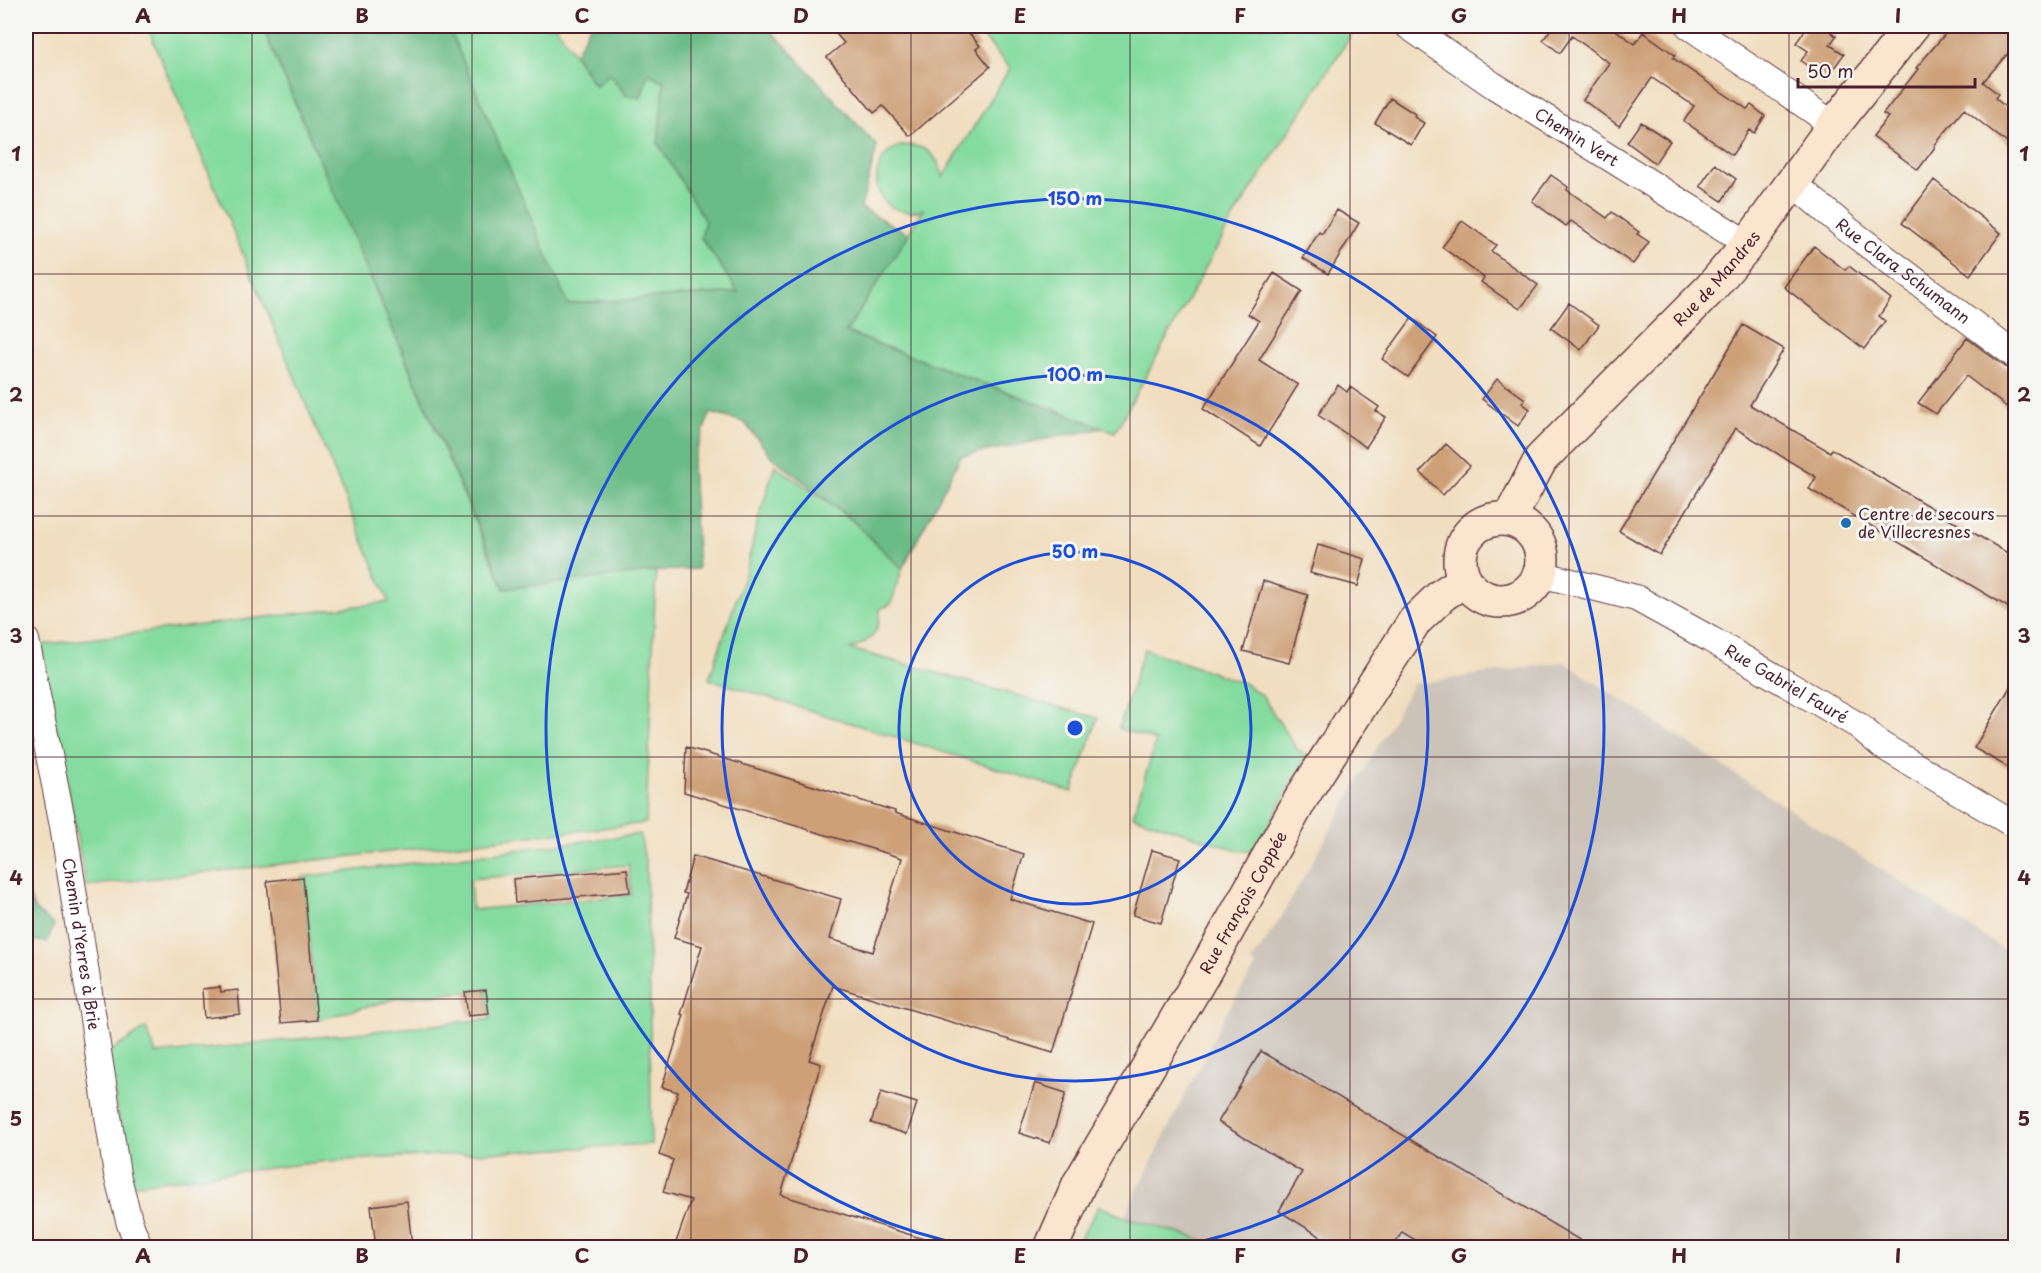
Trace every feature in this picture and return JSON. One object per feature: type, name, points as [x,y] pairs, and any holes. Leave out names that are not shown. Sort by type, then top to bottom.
[{"type":"street","name":"Chemin Vert","points":[[1408,26],[1493,85],[1748,244]]},
{"type":"street","points":[[1689,26],[1834,125]]},
{"type":"street","name":"Rue de Mandres","points":[[1509,519],[1540,459],[1710,289],[1748,244],[1834,125],[1912,26]]},
{"type":"street","name":"Rue Clara Schumann","points":[[1793,183],[1847,229],[2016,356]]},
{"type":"street","points":[[1509,519],[1521,523],[1537,539],[1541,550],[1540,574],[1535,584],[1527,592],[1505,601],[1493,600],[1482,596],[1465,580],[1460,558],[1462,546],[1476,527],[1486,521],[1509,519]]},
{"type":"street","name":"Rue Gabriel Fauré","points":[[1540,574],[1636,598],[1859,726],[1881,745],[2016,826]]},
{"type":"street","name":"Rue François Coppée","points":[[1050,1248],[1088,1168],[1203,974],[1302,798],[1414,622],[1442,595],[1465,580]]},
{"type":"street","name":"Chemin d'Yerres à Brie","points":[[26,640],[63,825],[117,1174],[130,1224],[140,1248]]},
{"type":"shaded area","points":[[1564,662],[2015,957],[2015,1247],[1226,1248],[1124,1217],[1225,1015],[1256,966],[1251,962],[1279,921],[1413,684]]},
{"type":"green space","points":[[147,26],[262,26],[504,589],[656,571],[646,823],[86,886],[41,645],[389,602]]},
{"type":"green space","points":[[262,26],[448,26],[568,304],[738,292],[701,237],[705,221],[658,143],[664,82],[648,73],[641,98],[626,95],[609,74],[595,86],[575,54],[590,26],[765,26],[877,146],[861,208],[909,234],[846,332],[1103,428],[961,456],[902,569],[852,520],[771,456],[744,422],[710,413],[692,464],[698,569],[656,571],[505,589]]},
{"type":"green space","points":[[448,26],[556,26],[595,86],[609,74],[626,95],[641,98],[648,73],[765,26],[778,38],[678,175],[705,221],[701,238],[739,292],[567,304]]},
{"type":"green space","points":[[974,26],[1357,26],[1233,218],[1115,432],[846,332],[923,210],[902,211],[887,204],[879,192],[877,178],[880,164],[888,152],[902,146],[919,147],[936,159],[943,177],[1010,68]]},
{"type":"green space","points":[[775,465],[852,520],[902,569],[891,604],[880,609],[876,631],[864,643],[851,649],[1098,718],[1072,792],[709,679],[746,571]]},
{"type":"green space","points":[[1144,649],[1246,684],[1263,697],[1296,748],[1307,756],[1254,852],[1237,850],[1133,816],[1156,741],[1119,728]]},
{"type":"green space","points":[[640,834],[646,865],[651,1144],[327,1161],[129,1185],[108,1053],[146,1028],[156,1054],[490,1019],[486,990],[399,998],[317,1020],[303,877]],"holes":[[[629,865],[631,895],[472,910],[470,879]]]},
{"type":"green space","points":[[26,886],[34,909],[54,925],[47,942],[26,940]]},
{"type":"green space","points":[[1099,1206],[1124,1217],[1226,1247],[1075,1247]]},
{"type":"building","points":[[829,26],[963,26],[980,46],[976,49],[990,67],[910,136],[883,106],[874,113],[827,57],[844,43]]},
{"type":"building","points":[[1553,26],[1610,26],[1635,44],[1643,32],[1675,55],[1673,58],[1710,84],[1747,109],[1751,105],[1765,116],[1754,133],[1749,130],[1732,155],[1684,121],[1694,106],[1652,78],[1619,126],[1583,100],[1609,63],[1572,36],[1560,53],[1543,40]]},
{"type":"building","points":[[1808,26],[1823,26],[1836,36],[1830,45],[1844,54],[1826,79],[1801,61],[1808,51],[1796,43]]},
{"type":"building","points":[[1952,26],[2016,26],[2016,44],[1983,82],[1998,94],[1995,98],[2016,116],[2016,150],[1964,109],[1918,170],[1873,136],[1888,117],[1883,114],[1918,69],[1916,68]]},
{"type":"building","points":[[1390,98],[1415,114],[1414,117],[1424,123],[1411,145],[1375,123]]},
{"type":"building","points":[[1641,122],[1670,141],[1655,163],[1627,142]]},
{"type":"building","points":[[1715,164],[1736,179],[1722,201],[1700,186]]},
{"type":"building","points":[[1551,175],[1568,187],[1567,190],[1607,218],[1612,212],[1649,242],[1633,264],[1571,221],[1566,226],[1532,201]]},
{"type":"building","points":[[1934,180],[2001,233],[1970,275],[1902,223]]},
{"type":"building","points":[[1337,210],[1359,223],[1328,274],[1303,258],[1319,232],[1322,234]]},
{"type":"building","points":[[1462,221],[1496,245],[1491,251],[1538,285],[1520,309],[1481,282],[1484,278],[1442,247]]},
{"type":"building","points":[[1814,246],[1845,270],[1849,266],[1891,299],[1879,316],[1885,321],[1864,349],[1784,287]]},
{"type":"building","points":[[1274,273],[1302,291],[1259,360],[1298,385],[1260,446],[1203,409],[1259,321],[1248,314]]},
{"type":"building","points":[[1569,303],[1599,325],[1581,350],[1551,328]]},
{"type":"building","points":[[1412,318],[1437,337],[1408,377],[1382,359]]},
{"type":"building","points":[[1743,325],[1784,349],[1750,405],[1830,452],[1832,449],[2016,558],[2016,612],[1809,489],[1816,477],[1735,428],[1660,555],[1619,531]]},
{"type":"building","points":[[1967,338],[2007,368],[2016,371],[2016,414],[1966,376],[1936,414],[1918,403]]},
{"type":"building","points":[[1497,379],[1525,399],[1522,403],[1530,409],[1518,426],[1482,399]]},
{"type":"building","points":[[1338,385],[1347,392],[1350,387],[1379,407],[1376,411],[1386,417],[1366,447],[1318,415]]},
{"type":"building","points":[[1446,444],[1470,466],[1443,495],[1420,472]]},
{"type":"building","points":[[1318,545],[1365,559],[1358,586],[1310,573]]},
{"type":"building","points":[[1263,581],[1308,595],[1289,663],[1243,651]]},
{"type":"building","points":[[2016,677],[2016,772],[1974,748]]},
{"type":"building","points":[[686,747],[895,811],[895,813],[1024,854],[1010,899],[1092,924],[1053,1053],[833,986],[809,1060],[821,1064],[781,1195],[937,1243],[936,1248],[674,1248],[691,1200],[663,1192],[673,1160],[659,1155],[678,1092],[662,1087],[702,946],[674,938],[687,894],[683,893],[693,856],[841,899],[830,939],[873,952],[902,858],[684,792]]},
{"type":"building","points":[[1152,850],[1180,858],[1161,923],[1133,915]]},
{"type":"building","points":[[627,869],[630,892],[515,903],[513,879]]},
{"type":"building","points":[[303,877],[317,1020],[281,1023],[267,881]]},
{"type":"building","points":[[220,987],[221,992],[238,990],[240,1014],[204,1018],[202,989]]},
{"type":"building","points":[[486,990],[489,1014],[468,1016],[465,992]]},
{"type":"building","points":[[1261,1051],[1593,1248],[1429,1248],[1402,1232],[1393,1248],[1339,1248],[1279,1211],[1302,1172],[1218,1122]]},
{"type":"building","points":[[1035,1083],[1066,1093],[1050,1143],[1019,1133]]},
{"type":"building","points":[[881,1092],[917,1103],[907,1134],[871,1123]]},
{"type":"building","points":[[407,1201],[412,1245],[376,1248],[371,1206]]},
{"type":"place","name":"Centre de secours de Villecresnes","points":[[1846,523]]}]
